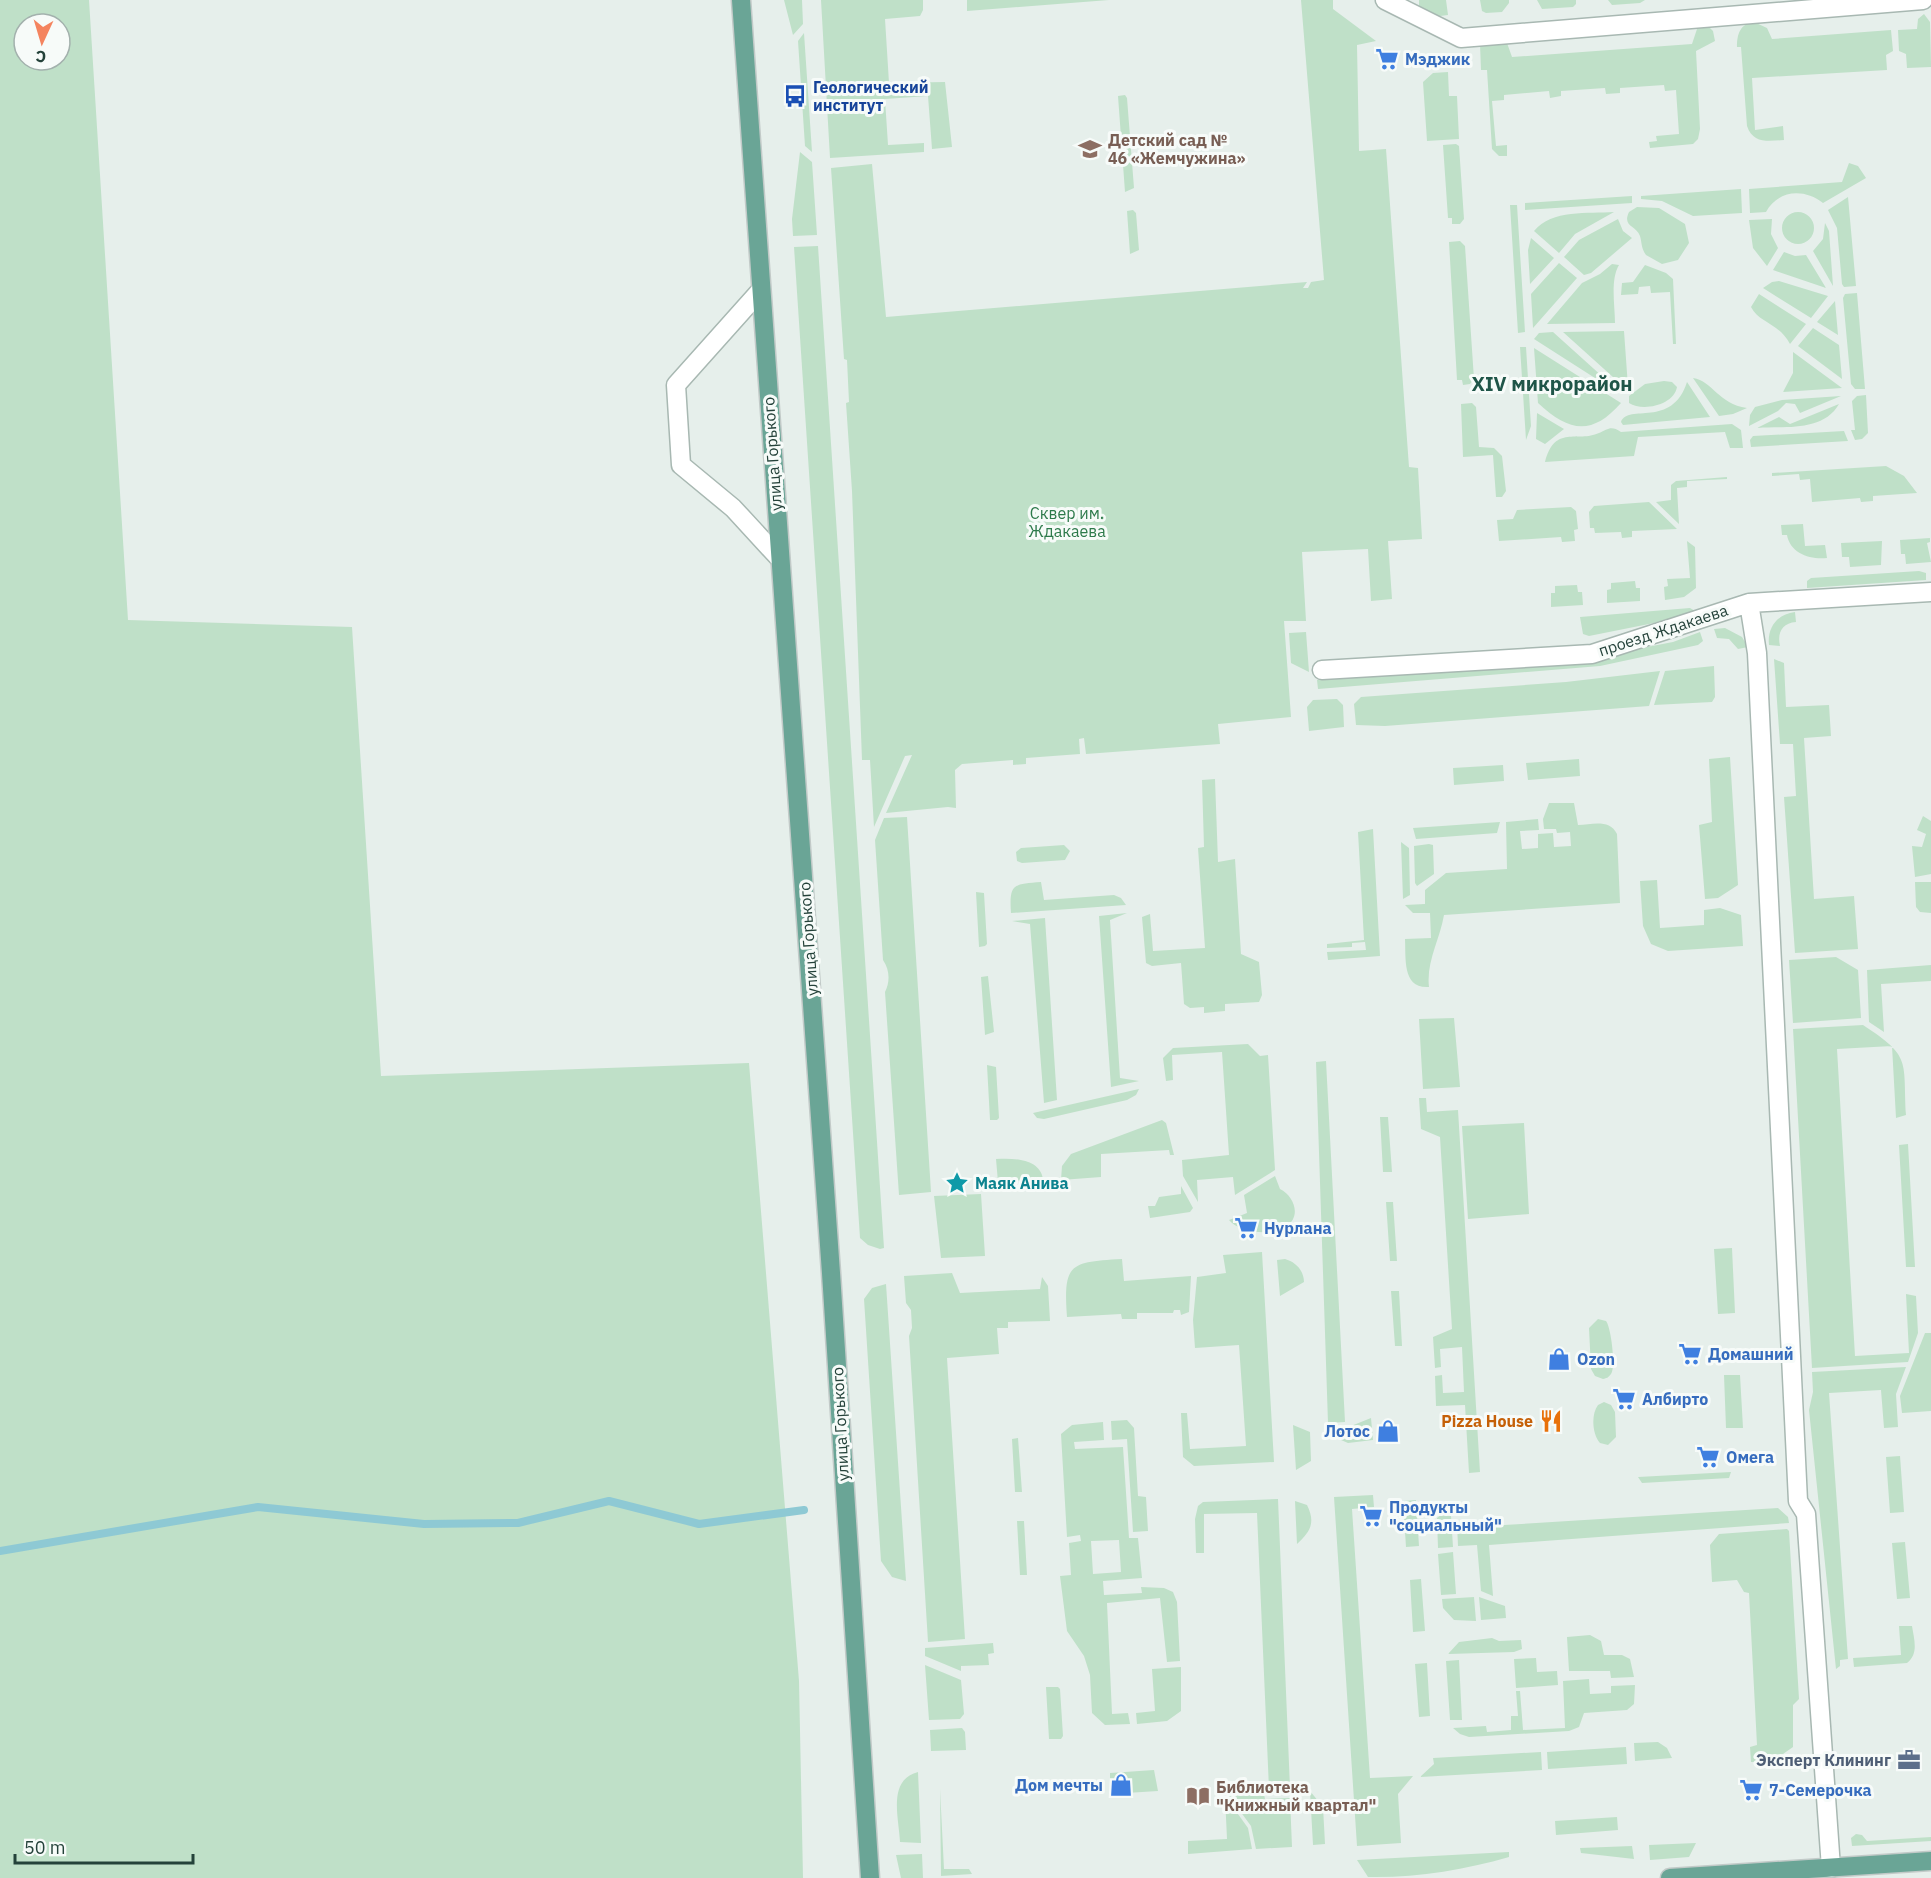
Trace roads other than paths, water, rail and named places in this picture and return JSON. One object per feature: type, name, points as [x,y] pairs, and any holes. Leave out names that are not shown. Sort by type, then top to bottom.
[{"type":"main road","name":"улица Горького","points":[[741,0],[831,1273],[870,1878]]},
{"type":"main road","points":[[1670,1878],[1931,1861]]},
{"type":"street","points":[[1385,0],[1461,38],[1923,0]]},
{"type":"street","points":[[760,291],[676,385],[681,465],[733,508],[780,559]]},
{"type":"street","name":"проезд Ждакаева","points":[[1322,670],[1592,654],[1749,603],[1931,592]]},
{"type":"street","points":[[1749,603],[1757,653],[1797,1501],[1806,1514],[1831,1868]]},
{"type":"waterway","points":[[0,1551],[258,1507],[424,1524],[518,1523],[609,1501],[699,1524],[804,1510]]},
{"type":"place","name":"Мэджик","points":[[1387,59]]},
{"type":"place","name":"Геологический институт","points":[[795,96]]},
{"type":"place","name":"Детский сад № 46 «Жемчужина»","points":[[1090,149]]},
{"type":"place","name":"Маяк Анива","points":[[957,1183]]},
{"type":"place","name":"Нурлана","points":[[1246,1228]]},
{"type":"place","name":"Домашний","points":[[1690,1354]]},
{"type":"place","name":"Ozon","points":[[1559,1359]]},
{"type":"place","name":"Албирто","points":[[1624,1399]]},
{"type":"place","name":"Pizza House","points":[[1551,1421]]},
{"type":"place","name":"Лотос","points":[[1388,1431]]},
{"type":"place","name":"Омега","points":[[1708,1457]]},
{"type":"place","name":"Продукты \"социальный\"","points":[[1371,1516]]},
{"type":"place","name":"Эксперт Клининг","points":[[1909,1760]]},
{"type":"place","name":"Дом мечты","points":[[1121,1785]]},
{"type":"place","name":"7-Семерочка","points":[[1751,1790]]},
{"type":"place","name":"Библиотека \"Книжный квартал\"","points":[[1198,1796]]},
{"type":"district","name":"XIV микрорайон","points":[[1552,383]]},
{"type":"park label","name":"Сквер им. Ждакаева","points":[[1067,522]]}]
